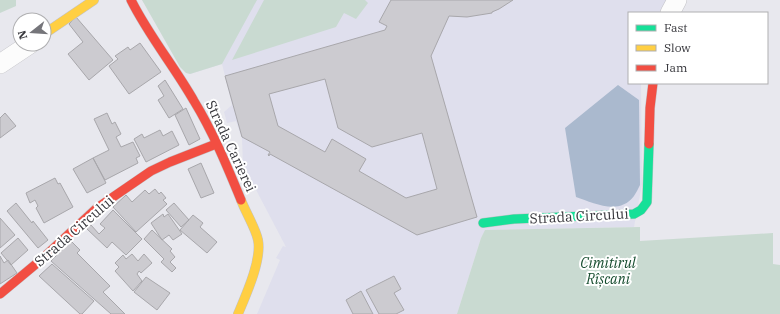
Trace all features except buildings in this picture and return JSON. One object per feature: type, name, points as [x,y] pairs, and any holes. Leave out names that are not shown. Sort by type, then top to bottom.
[{"type":"street","points":[[52,29],[94,0]]},
{"type":"street","name":"Strada Carierei","points":[[132,0],[149,33],[185,85],[202,114],[258,240],[258,257],[256,266],[249,290],[238,314]]},
{"type":"street","points":[[671,12],[677,0]]},
{"type":"street","points":[[0,64],[18,52]]},
{"type":"street","name":"Strada Circului","points":[[483,223],[514,219],[634,214],[641,210],[647,202],[650,108],[653,84]]},
{"type":"street","name":"Strada Circului","points":[[0,294],[42,259],[97,208],[151,171],[216,144]]},
{"type":"shaded area","points":[[142,0],[669,0],[662,12],[628,12],[628,84],[641,84],[642,184],[634,227],[486,230],[481,238],[457,314],[257,314],[280,260],[276,258],[283,246],[286,247],[243,165],[242,139],[236,121],[227,123],[224,112],[232,105],[222,64],[190,74]]},
{"type":"green space","points":[[0,0],[16,0],[16,6],[0,13]]},
{"type":"green space","points":[[142,0],[257,0],[222,64],[190,74],[186,73],[180,67]]},
{"type":"green space","points":[[264,0],[365,0],[368,3],[356,19],[344,13],[336,27],[232,60]]},
{"type":"green space","name":"Cimitirul Rîșcani","points":[[640,227],[640,241],[773,233],[773,264],[780,265],[780,314],[457,314],[481,238],[485,230]]},
{"type":"water","points":[[618,85],[639,100],[640,185],[634,196],[628,202],[614,207],[598,205],[576,197],[565,128]]},
{"type":"traffic: fast","points":[[483,223],[514,219],[634,214],[641,210],[647,202],[649,144]]},
{"type":"traffic: slow","points":[[52,29],[94,0]]},
{"type":"traffic: slow","points":[[238,314],[256,267],[259,248],[255,231],[241,200]]},
{"type":"traffic: jam","points":[[131,0],[201,113],[219,149],[241,200]]},
{"type":"traffic: jam","points":[[649,144],[650,108],[653,84]]},
{"type":"traffic: jam","points":[[0,294],[42,259],[97,208],[151,171],[216,144]]}]
